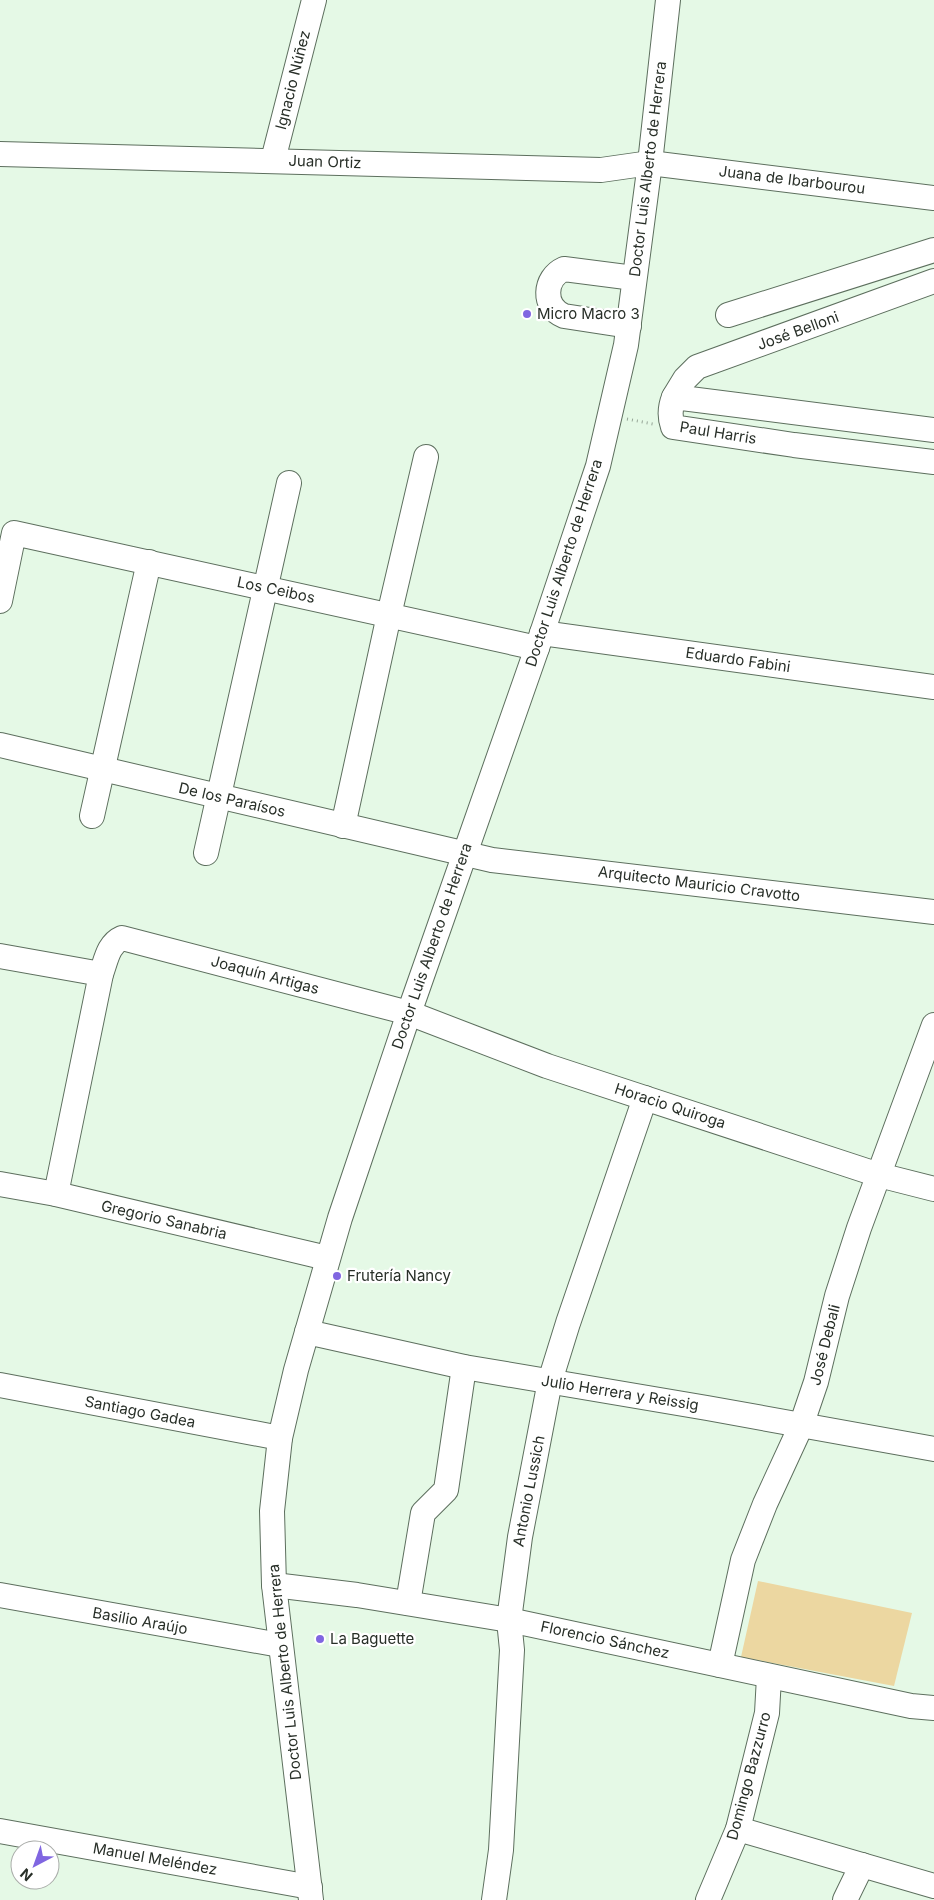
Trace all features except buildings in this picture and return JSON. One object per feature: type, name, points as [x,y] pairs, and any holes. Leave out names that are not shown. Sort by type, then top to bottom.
[{"type":"street","name":"Ignacio Núñez","points":[[273,160],[314,0]]},
{"type":"street","name":"Doctor Luis Alberto de Herrera","points":[[310,1894],[274,1585],[272,1512],[280,1438],[328,1258],[409,1013],[540,640],[598,466],[626,345],[650,163],[668,0]]},
{"type":"street","name":"Juan Ortiz","points":[[0,154],[601,170],[650,163]]},
{"type":"street","name":"Juana de Ibarbourou","points":[[650,163],[934,198]]},
{"type":"street","points":[[728,316],[934,250]]},
{"type":"street","points":[[628,326],[557,314],[552,309],[549,301],[550,280],[555,273],[564,269],[634,278]]},
{"type":"street","name":"José Belloni","points":[[674,396],[685,379],[697,368],[934,281]]},
{"type":"street","name":"Paul Harris","points":[[934,430],[674,396],[671,404],[670,418],[673,427],[794,445],[934,462]]},
{"type":"street","points":[[343,826],[426,457]]},
{"type":"street","points":[[206,854],[289,483]]},
{"type":"street","name":"Los Ceibos","points":[[0,601],[14,533],[389,615],[540,640]]},
{"type":"street","points":[[92,816],[149,562]]},
{"type":"street","name":"Eduardo Fabini","points":[[540,640],[934,687]]},
{"type":"street","name":"De los Paraísos","points":[[0,745],[464,854]]},
{"type":"street","name":"Arquitecto Mauricio Cravotto","points":[[464,854],[502,861],[934,912]]},
{"type":"street","name":"Joaquín Artigas","points":[[101,974],[112,946],[122,938],[409,1013]]},
{"type":"street","points":[[0,956],[101,974],[56,1194]]},
{"type":"street","name":"Horacio Quiroga","points":[[409,1013],[547,1066],[879,1175],[934,1189]]},
{"type":"street","name":"José Debali","points":[[720,1665],[743,1560],[765,1504],[801,1426],[816,1382],[837,1296],[934,1025]]},
{"type":"street","name":"Antonio Lussich","points":[[494,1900],[501,1850],[512,1650],[509,1620],[520,1537],[550,1382],[568,1323],[645,1098]]},
{"type":"street","name":"Gregorio Sanabria","points":[[0,1184],[56,1194],[328,1258]]},
{"type":"street","name":"Julio Herrera y Reissig","points":[[307,1332],[464,1367],[934,1449]]},
{"type":"street","points":[[408,1603],[423,1513],[446,1490],[464,1367]]},
{"type":"street","name":"Santiago Gadea","points":[[0,1385],[280,1438]]},
{"type":"street","name":"Florencio Sánchez","points":[[274,1585],[357,1595],[509,1620],[770,1677],[911,1706],[934,1708]]},
{"type":"street","name":"Basilio Araújo","points":[[0,1595],[280,1645]]},
{"type":"street","name":"Domingo Bazzurro","points":[[708,1900],[738,1829],[767,1713],[770,1677]]},
{"type":"street","points":[[738,1829],[934,1886]]},
{"type":"street","name":"Manuel Meléndez","points":[[0,1831],[310,1894]]},
{"type":"street","points":[[845,1900],[862,1865]]},
{"type":"path","points":[[609,416],[673,427]]},
{"type":"shaded area","points":[[758,1581],[912,1613],[894,1686],[741,1657]]},
{"type":"place","name":"Micro Macro 3","points":[[527,314]]},
{"type":"place","name":"Frutería Nancy","points":[[337,1276]]},
{"type":"place","name":"La Baguette","points":[[320,1639]]}]
